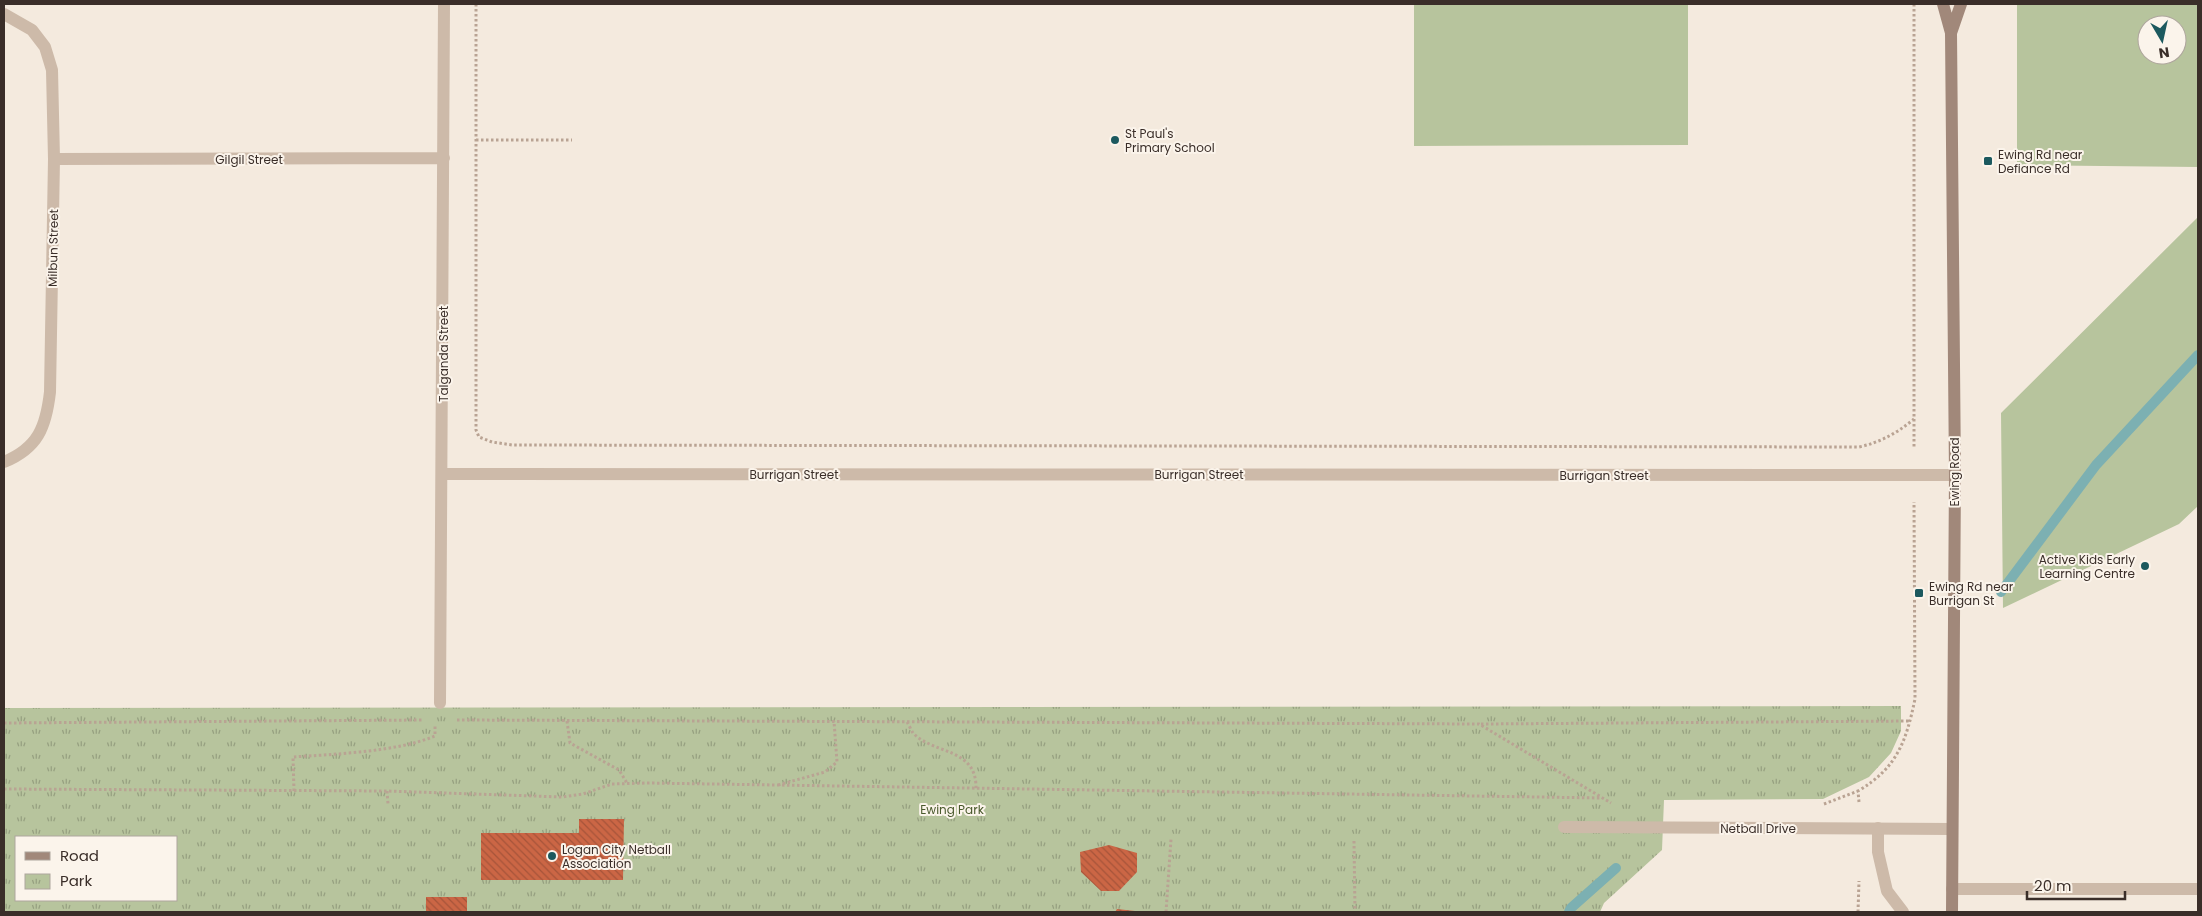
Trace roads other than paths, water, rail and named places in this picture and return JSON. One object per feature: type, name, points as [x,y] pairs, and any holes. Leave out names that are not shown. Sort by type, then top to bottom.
[{"type":"main road","name":"Ewing Road","points":[[1944,4],[1951,33],[1955,475],[1952,912]]},
{"type":"main road","name":"Ewing Road","points":[[1951,33],[1961,4]]},
{"type":"street","name":"Talganda Street","points":[[440,703],[443,474],[444,4]]},
{"type":"street","name":"Milbun Street","points":[[4,14],[32,30],[45,47],[52,70],[54,159],[48,414],[40,434],[31,447],[9,460]]},
{"type":"street","name":"Gilgil Street","points":[[54,159],[444,158]]},
{"type":"street","name":"Burrigan Street","points":[[443,474],[1955,475]]},
{"type":"street","name":"Netball Drive","points":[[1564,827],[1952,829]]},
{"type":"street","points":[[1878,828],[1878,852],[1887,891],[1903,912]]},
{"type":"street","points":[[1952,889],[2198,889]]},
{"type":"waterway","points":[[2001,592],[2096,465],[2198,355]]},
{"type":"waterway","points":[[1569,912],[1571,908],[1616,868]]},
{"type":"place","name":"St Paul's Primary School","points":[[1115,140]]},
{"type":"place","name":"Ewing Rd near Defiance Rd","points":[[1988,161]]},
{"type":"place","name":"Active Kids Early Learning Centre","points":[[2145,566]]},
{"type":"place","name":"Ewing Rd near Burrigan St","points":[[1919,593]]},
{"type":"place","name":"Logan City Netball Association","points":[[552,856]]},
{"type":"park label","name":"Ewing Park","points":[[952,809]]}]
